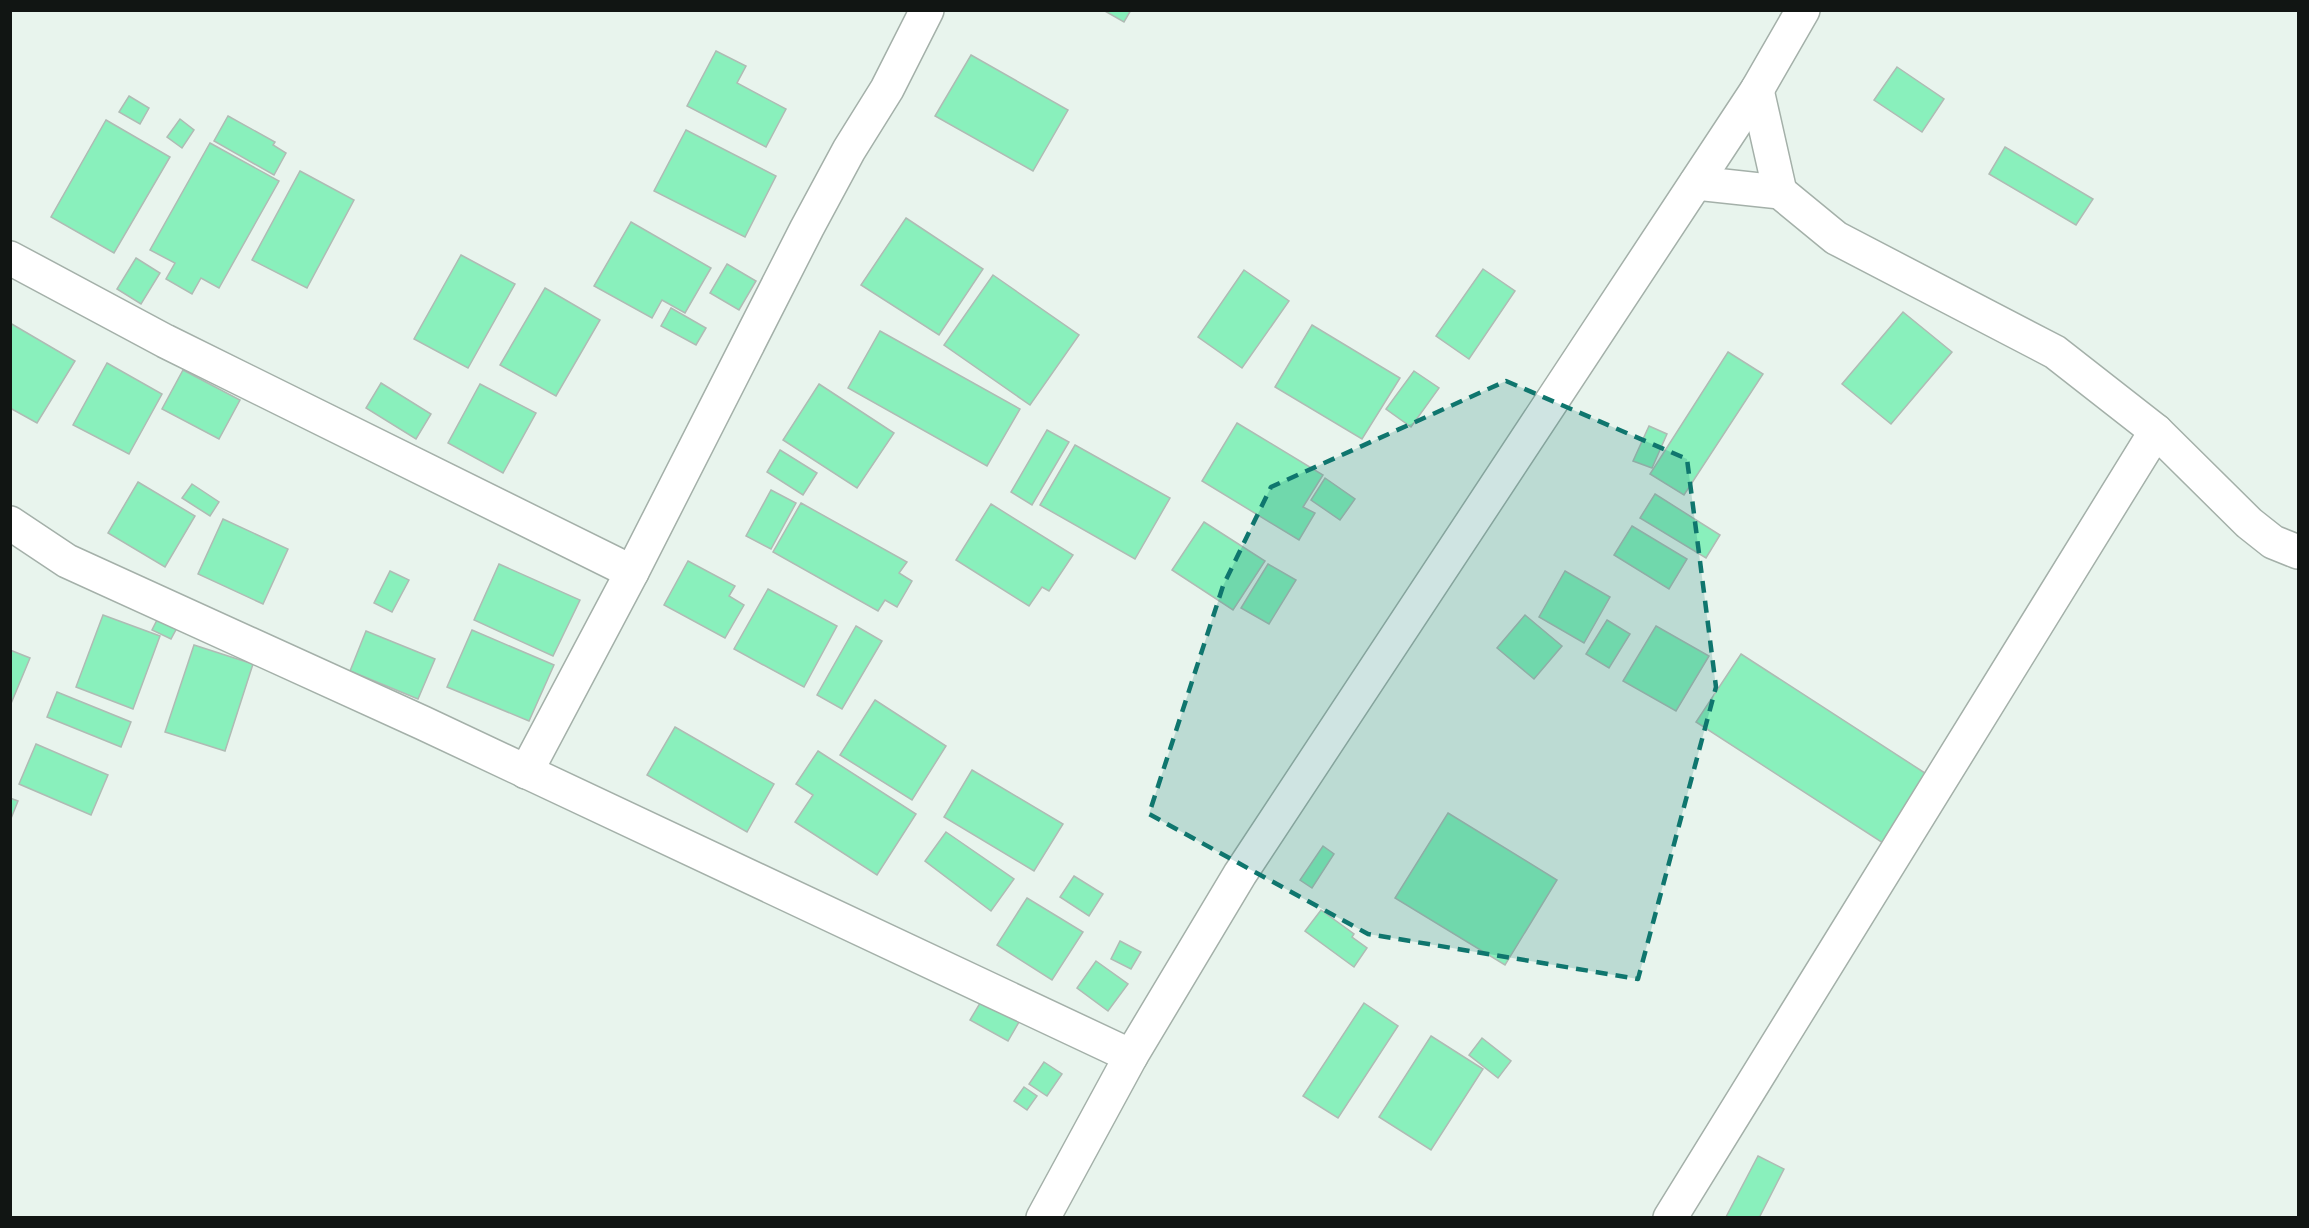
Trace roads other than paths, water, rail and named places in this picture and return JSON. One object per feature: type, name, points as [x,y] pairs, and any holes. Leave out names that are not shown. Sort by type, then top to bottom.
[{"type":"street","points":[[526,771],[632,572],[807,228],[849,150],[887,89],[927,10]]},
{"type":"street","points":[[1043,1218],[1131,1056],[1240,874],[1757,90],[1803,10]]},
{"type":"street","points":[[1757,90],[1780,192]]},
{"type":"street","points":[[1696,183],[1780,192],[1836,238],[2055,352],[2156,431],[2249,523],[2274,542],[2298,552]]},
{"type":"street","points":[[10,258],[165,341],[632,572]]},
{"type":"street","points":[[1670,1218],[2156,431]]},
{"type":"street","points":[[10,523],[68,561],[526,771],[1131,1056]]}]
